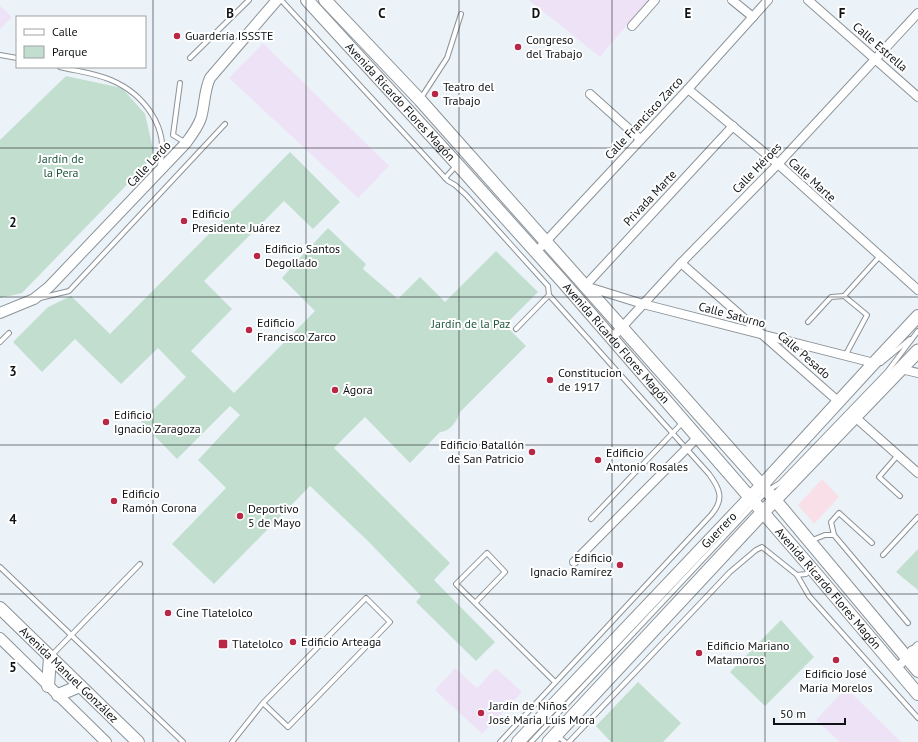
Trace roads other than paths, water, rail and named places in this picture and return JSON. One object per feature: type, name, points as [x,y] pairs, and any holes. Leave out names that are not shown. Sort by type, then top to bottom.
[{"type":"main road","name":"Avenida Ricardo Flores Magón","points":[[306,0],[458,165],[612,338],[918,694]]},
{"type":"main road","name":"Avenida Ricardo Flores Magón","points":[[325,0],[420,100],[810,541],[914,653],[918,671]]},
{"type":"main road","name":"Guerrero","points":[[557,739],[768,492],[839,402],[918,316]]},
{"type":"main road","name":"Guerrero","points":[[518,742],[768,492],[855,417],[918,351]]},
{"type":"main road","points":[[728,472],[738,474],[742,468],[742,464]]},
{"type":"main road","name":"Avenida Manuel González","points":[[0,608],[138,742]]},
{"type":"main road","points":[[48,686],[50,657]]},
{"type":"main road","points":[[58,695],[80,686]]},
{"type":"street","name":"Calle Lerdo","points":[[1,311],[34,299],[49,287],[186,143],[199,124],[210,78],[277,0]]},
{"type":"street","points":[[632,26],[655,0]]},
{"type":"street","points":[[732,0],[753,17]]},
{"type":"street","name":"Calle Francisco Zarco","points":[[536,252],[688,89],[768,0]]},
{"type":"street","name":"Calle Estrella","points":[[808,0],[918,97]]},
{"type":"street","name":"Calle Héroes","points":[[612,338],[681,263],[778,164],[918,13]]},
{"type":"street","name":"Calle Marte","points":[[688,89],[778,164],[918,290]]},
{"type":"street","points":[[590,94],[640,139]]},
{"type":"street","name":"Privada Marte","points":[[585,286],[733,126]]},
{"type":"street","name":"Calle Pesado","points":[[681,263],[839,402]]},
{"type":"street","name":"Calle Saturno","points":[[585,286],[643,304],[763,336],[874,363]]},
{"type":"street","points":[[900,369],[918,374]]},
{"type":"street","points":[[855,417],[918,473]]},
{"type":"street","points":[[574,562],[698,437]]},
{"type":"street","points":[[0,638],[106,742]]},
{"type":"street","points":[[896,669],[914,653]]},
{"type":"lane","points":[[190,58],[249,0]]},
{"type":"lane","points":[[281,0],[445,178],[466,195],[527,261],[548,286],[549,296],[686,448],[715,482],[718,489],[720,499],[717,507],[500,742]]},
{"type":"lane","points":[[420,100],[448,58],[461,14]]},
{"type":"lane","points":[[0,55],[16,58]]},
{"type":"lane","points":[[64,68],[110,79],[125,87],[146,104],[156,121],[162,138],[162,158],[158,174]]},
{"type":"lane","points":[[180,83],[173,135],[186,143]]},
{"type":"lane","points":[[34,299],[69,292],[225,124]]},
{"type":"lane","points":[[445,178],[458,165]]},
{"type":"lane","points":[[808,322],[831,297],[844,296],[880,257]]},
{"type":"lane","points":[[516,329],[549,296]]},
{"type":"lane","points":[[844,296],[867,315],[845,356]]},
{"type":"lane","points":[[768,492],[780,483],[886,372],[917,332]]},
{"type":"lane","points":[[768,492],[774,478],[878,366],[917,332]]},
{"type":"lane","points":[[0,342],[9,333]]},
{"type":"lane","points":[[591,519],[683,421]]},
{"type":"lane","points":[[898,455],[879,477],[900,496]]},
{"type":"lane","points":[[531,742],[756,505]]},
{"type":"lane","points":[[872,543],[839,513],[831,522],[834,535],[908,623]]},
{"type":"lane","points":[[883,555],[918,517]]},
{"type":"lane","points":[[810,541],[825,535],[834,535]]},
{"type":"lane","points":[[569,742],[730,572],[756,550],[762,547],[797,575],[809,596],[918,718]]},
{"type":"lane","points":[[475,603],[505,572],[487,553],[456,584],[475,603],[555,682]]},
{"type":"lane","points":[[50,657],[140,564]]},
{"type":"lane","points":[[0,567],[182,742]]},
{"type":"lane","points":[[797,575],[806,574],[812,569]]},
{"type":"lane","points":[[232,742],[263,703],[366,598],[390,622],[288,727],[263,703]]},
{"type":"place","name":"Guardería ISSSTE","points":[[177,36]]},
{"type":"place","name":"Congreso del Trabajo","points":[[518,47]]},
{"type":"place","name":"Teatro del Trabajo","points":[[435,94]]},
{"type":"place","name":"Edificio Presidente Juárez","points":[[184,221]]},
{"type":"place","name":"Edificio Santos Degollado","points":[[257,256]]},
{"type":"place","name":"Edificio Francisco Zarco","points":[[249,330]]},
{"type":"place","name":"Constitucion de 1917","points":[[550,380]]},
{"type":"place","name":"Ágora","points":[[335,390]]},
{"type":"place","name":"Edificio Ignacio Zaragoza","points":[[106,422]]},
{"type":"place","name":"Edificio Batallón de San Patricio","points":[[532,452]]},
{"type":"place","name":"Edificio Antonio Rosales","points":[[598,460]]},
{"type":"place","name":"Edificio Ramón Corona","points":[[114,501]]},
{"type":"place","name":"Deportivo 5 de Mayo","points":[[240,516]]},
{"type":"place","name":"Edificio Ignacio Ramírez","points":[[620,565]]},
{"type":"place","name":"Cine Tlatelolco","points":[[168,613]]},
{"type":"place","name":"Edificio Arteaga","points":[[293,642]]},
{"type":"place","name":"Tlatelolco","points":[[223,644]]},
{"type":"place","name":"Edificio Mariano Matamoros","points":[[699,653]]},
{"type":"place","name":"Edificio José María Morelos","points":[[836,660]]},
{"type":"place","name":"Jardín de Niños José Maria Luis Mora","points":[[481,713]]},
{"type":"park label","name":"Jardín de la Pera","points":[[61,166]]},
{"type":"park label","name":"Jardín de la Paz","points":[[471,324]]}]
